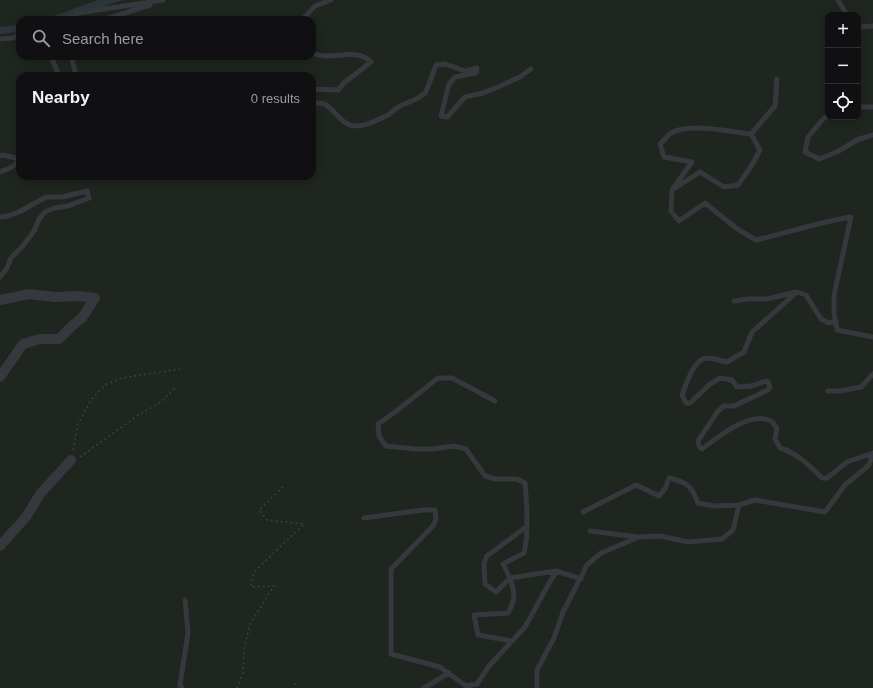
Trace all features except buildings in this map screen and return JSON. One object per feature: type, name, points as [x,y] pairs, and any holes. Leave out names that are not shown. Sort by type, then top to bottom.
[{"type":"street","points":[[0,300],[29,294],[54,297],[78,296],[95,298],[82,318],[59,339],[40,339],[23,344],[0,377]]},
{"type":"street","points":[[0,546],[26,517],[40,494],[71,460]]},
{"type":"lane","points":[[71,16],[79,13],[163,0]]},
{"type":"lane","points":[[115,16],[163,0]]},
{"type":"lane","points":[[306,16],[315,6],[331,0]]},
{"type":"lane","points":[[838,0],[845,12]]},
{"type":"lane","points":[[861,27],[873,26]]},
{"type":"lane","points":[[0,39],[16,36]]},
{"type":"lane","points":[[316,55],[319,57],[356,54],[367,58],[371,62],[344,83],[338,90],[316,89]]},
{"type":"lane","points":[[53,60],[57,72]]},
{"type":"lane","points":[[72,60],[75,72]]},
{"type":"lane","points":[[316,103],[319,102],[326,105],[349,125],[356,126],[368,124],[387,115],[399,106],[426,93],[436,65],[445,64],[465,71],[477,68],[476,73],[455,77],[449,84],[441,116],[447,117],[465,97],[498,87],[520,77],[531,69]]},
{"type":"lane","points":[[751,134],[775,106],[777,79]]},
{"type":"lane","points":[[861,107],[873,107]]},
{"type":"lane","points":[[825,118],[808,137],[805,152],[819,159],[837,152],[857,140],[873,135]]},
{"type":"lane","points":[[751,134],[710,128],[691,128],[672,133],[660,144],[664,157],[692,162],[672,190],[671,211],[679,221],[705,203],[736,228],[756,240],[820,223],[851,218],[834,295],[837,330],[873,338]]},
{"type":"lane","points":[[672,190],[700,172],[724,187],[738,185],[752,165],[760,150],[751,134]]},
{"type":"lane","points":[[0,156],[3,155],[16,159]]},
{"type":"lane","points":[[0,172],[10,168],[16,163]]},
{"type":"lane","points":[[0,217],[19,212],[46,197],[62,197],[87,190],[90,198],[45,212],[34,231],[22,247],[11,258],[7,268],[0,277]]},
{"type":"lane","points":[[734,301],[767,299],[797,292],[806,295],[821,319],[828,323],[836,321]]},
{"type":"lane","points":[[797,292],[752,332],[744,352],[727,362],[707,357],[700,360],[695,365],[682,395],[686,403],[690,403],[710,384],[720,378],[732,380],[737,387],[751,386],[766,381],[770,387],[768,390],[734,406],[724,406],[718,411],[698,441],[699,446],[702,449],[727,430],[744,421],[762,419],[772,421],[777,428],[775,439],[780,448],[790,451],[811,467],[822,478],[828,478],[847,462],[873,453]]},
{"type":"lane","points":[[828,391],[840,391],[861,387],[873,374]]},
{"type":"lane","points":[[495,401],[452,378],[438,378],[378,424],[379,436],[386,446],[416,449],[432,449],[454,446],[466,449],[486,476],[495,480],[517,480],[525,483],[526,543],[524,553],[503,564],[514,590],[514,603],[508,613],[474,614],[478,635],[512,642]]},
{"type":"lane","points":[[583,512],[636,485],[659,496],[665,489],[669,478],[686,483],[694,491],[698,504],[714,506],[739,505],[755,500],[825,512],[845,485],[869,465],[873,453]]},
{"type":"lane","points":[[590,531],[639,537],[660,536],[688,542],[722,539],[733,530],[739,505]]},
{"type":"lane","points":[[364,518],[423,510],[435,510],[436,519],[433,526],[391,569],[392,654],[440,667],[466,686],[477,684],[489,666],[525,627],[556,571]]},
{"type":"lane","points":[[526,527],[487,556],[484,562],[485,584],[496,592],[510,578],[556,571],[580,579]]},
{"type":"lane","points":[[537,688],[537,670],[554,638],[563,612],[587,565],[601,554],[639,537]]},
{"type":"lane","points":[[182,688],[180,685],[188,633],[185,600]]},
{"type":"lane","points":[[424,688],[449,673]]},
{"type":"path","points":[[177,386],[161,402],[137,416],[79,458],[71,460],[78,424],[90,400],[105,385],[121,378],[180,369]]},
{"type":"path","points":[[237,688],[243,673],[244,650],[250,624],[274,586],[251,587],[254,572],[304,524],[267,520],[259,510],[285,485]]},
{"type":"path","points":[[295,683],[296,688]]},
{"type":"shaded area","points":[[0,0],[873,0],[873,688],[0,688]]},
{"type":"shaded area","points":[[98,0],[123,0],[75,16],[53,16]]},
{"type":"shaded area","points":[[16,25],[16,32],[0,34],[0,27]]}]
